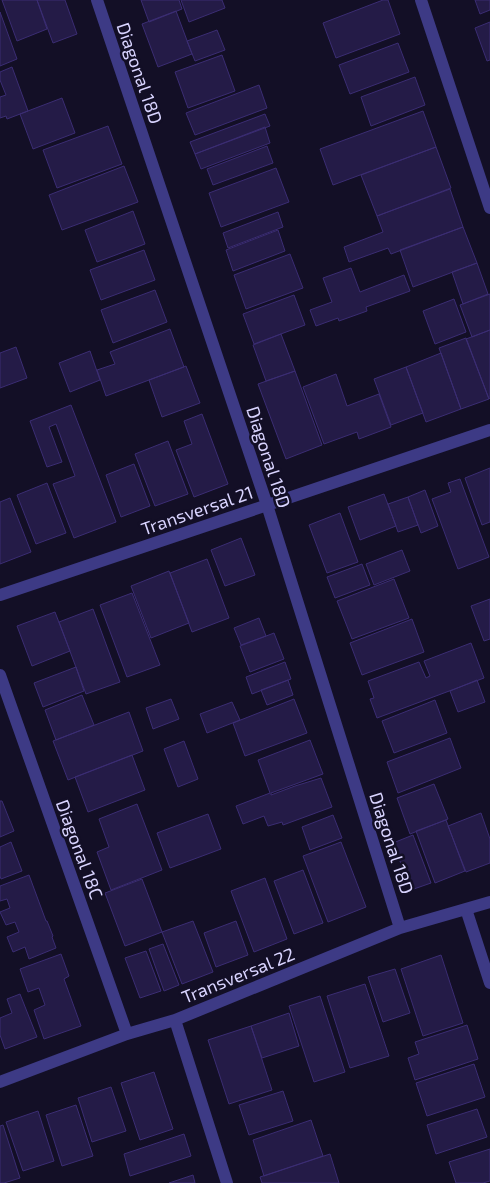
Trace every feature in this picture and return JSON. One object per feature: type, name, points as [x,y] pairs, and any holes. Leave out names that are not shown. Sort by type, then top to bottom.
[{"type":"street","name":"Diagonal 18D","points":[[97,0],[267,505],[400,928]]},
{"type":"street","points":[[421,0],[490,208]]},
{"type":"street","name":"Transversal 21","points":[[0,595],[490,430]]},
{"type":"street","name":"Diagonal 18C","points":[[0,675],[127,1034]]},
{"type":"street","name":"Transversal 22","points":[[0,1082],[127,1034],[175,1020],[400,928],[490,902]]},
{"type":"street","points":[[466,909],[490,983]]},
{"type":"street","points":[[175,1020],[227,1183]]},
{"type":"building","points":[[2,0],[37,0],[47,29],[17,41]]},
{"type":"building","points":[[37,0],[65,0],[77,34],[53,43]]},
{"type":"building","points":[[141,0],[179,0],[182,9],[149,22]]},
{"type":"building","points":[[181,0],[222,0],[225,8],[189,22]]},
{"type":"building","points":[[383,0],[388,0],[400,34],[336,58],[323,23]]},
{"type":"building","points":[[475,0],[490,0],[490,10],[480,14]]},
{"type":"building","points":[[176,11],[192,54],[158,67],[142,24]]},
{"type":"building","points":[[0,12],[17,59],[0,66]]},
{"type":"building","points":[[490,22],[490,60],[487,61],[475,28]]},
{"type":"building","points":[[217,30],[225,50],[195,61],[187,41]]},
{"type":"building","points":[[398,43],[409,72],[350,94],[339,65]]},
{"type":"building","points":[[222,55],[235,91],[188,108],[175,72]]},
{"type":"building","points":[[12,67],[28,111],[7,119],[6,116],[0,118],[0,97],[6,95],[0,80],[0,72]]},
{"type":"building","points":[[415,77],[425,105],[371,126],[361,97]]},
{"type":"building","points":[[259,85],[267,108],[195,135],[186,113]]},
{"type":"building","points":[[62,98],[75,133],[33,149],[20,114]]},
{"type":"building","points":[[423,111],[436,147],[333,185],[320,149]]},
{"type":"building","points":[[265,114],[270,126],[195,154],[190,142]]},
{"type":"building","points":[[108,126],[122,164],[57,188],[43,150]]},
{"type":"building","points":[[265,127],[270,143],[201,169],[195,154]]},
{"type":"building","points":[[267,146],[273,163],[213,185],[207,169]]},
{"type":"building","points":[[436,147],[451,188],[377,216],[361,175]]},
{"type":"building","points":[[124,166],[138,202],[62,230],[49,195]]},
{"type":"building","points":[[276,168],[289,202],[221,227],[209,193]]},
{"type":"building","points":[[450,189],[463,227],[391,254],[388,248],[349,262],[344,247],[383,232],[377,216]]},
{"type":"building","points":[[133,211],[145,244],[97,262],[85,230]]},
{"type":"building","points":[[278,212],[283,227],[228,248],[223,233]]},
{"type":"building","points":[[463,227],[477,263],[413,287],[400,250]]},
{"type":"building","points":[[278,230],[285,251],[233,271],[226,250]]},
{"type":"building","points":[[144,250],[155,280],[101,300],[90,270]]},
{"type":"building","points":[[290,254],[303,288],[246,309],[234,275]]},
{"type":"building","points":[[477,263],[488,294],[463,304],[452,272]]},
{"type":"building","points":[[351,268],[360,292],[404,275],[410,291],[366,307],[367,311],[339,321],[338,318],[316,326],[310,310],[332,302],[323,278]]},
{"type":"building","points":[[155,290],[167,322],[113,343],[101,310]]},
{"type":"building","points":[[490,294],[490,330],[472,337],[460,305]]},
{"type":"building","points":[[294,295],[305,325],[254,344],[243,314]]},
{"type":"building","points":[[454,299],[466,332],[435,344],[423,311]]},
{"type":"building","points":[[170,329],[184,367],[106,396],[97,370],[115,364],[110,352]]},
{"type":"building","points":[[490,330],[490,398],[489,399],[466,339]]},
{"type":"building","points":[[281,334],[295,371],[266,381],[253,345]]},
{"type":"building","points":[[466,338],[489,399],[461,409],[439,348]]},
{"type":"building","points":[[16,347],[27,378],[0,388],[0,353]]},
{"type":"building","points":[[90,351],[100,380],[70,392],[59,363]]},
{"type":"building","points":[[441,353],[461,409],[426,422],[406,367]]},
{"type":"building","points":[[186,366],[200,403],[162,417],[149,380]]},
{"type":"building","points":[[406,367],[423,413],[391,425],[374,379]]},
{"type":"building","points":[[295,371],[322,445],[286,459],[258,384]]},
{"type":"building","points":[[336,374],[347,406],[379,394],[391,427],[359,439],[357,432],[324,444],[303,387]]},
{"type":"building","points":[[71,405],[116,522],[74,538],[53,484],[75,476],[56,424],[49,427],[62,462],[47,467],[30,421]]},
{"type":"building","points":[[202,414],[228,484],[194,497],[176,450],[192,444],[184,421]]},
{"type":"building","points":[[168,441],[188,494],[155,506],[135,454]]},
{"type":"building","points":[[134,464],[150,506],[121,517],[106,475]]},
{"type":"building","points":[[490,468],[490,522],[482,525],[465,478]]},
{"type":"building","points":[[460,479],[489,557],[458,569],[432,499],[451,492],[448,483]]},
{"type":"building","points":[[47,483],[66,533],[36,544],[17,495]]},
{"type":"building","points":[[425,490],[438,526],[421,533],[408,497]]},
{"type":"building","points":[[384,494],[396,526],[360,540],[348,507]]},
{"type":"building","points":[[408,497],[418,525],[398,532],[388,504]]},
{"type":"building","points":[[10,498],[31,552],[0,564],[0,502]]},
{"type":"building","points":[[340,513],[358,562],[327,573],[309,525]]},
{"type":"building","points":[[241,538],[255,575],[225,586],[211,550]]},
{"type":"building","points":[[402,550],[410,571],[374,585],[366,564]]},
{"type":"building","points":[[207,559],[229,618],[192,632],[170,573]]},
{"type":"building","points":[[362,564],[370,585],[335,598],[327,577]]},
{"type":"building","points":[[169,571],[189,623],[151,638],[131,586]]},
{"type":"building","points":[[394,579],[409,618],[352,639],[337,601]]},
{"type":"building","points":[[132,593],[160,665],[127,677],[100,605]]},
{"type":"building","points":[[490,599],[490,639],[484,641],[471,606]]},
{"type":"building","points":[[93,609],[120,682],[86,694],[59,622]]},
{"type":"building","points":[[55,612],[70,651],[32,666],[17,626]]},
{"type":"building","points":[[259,618],[266,636],[241,645],[234,628]]},
{"type":"building","points":[[412,619],[424,652],[362,675],[350,643]]},
{"type":"building","points":[[274,633],[284,659],[250,672],[240,646]]},
{"type":"building","points":[[471,643],[484,678],[377,718],[370,699],[374,698],[368,681],[419,662],[426,678],[430,676],[424,661]]},
{"type":"building","points":[[285,662],[291,679],[252,694],[246,677]]},
{"type":"building","points":[[76,667],[84,691],[43,707],[34,683]]},
{"type":"building","points":[[288,680],[293,695],[267,705],[261,690]]},
{"type":"building","points":[[477,680],[485,702],[458,712],[450,691]]},
{"type":"building","points":[[82,695],[94,725],[56,740],[45,710]]},
{"type":"building","points":[[171,699],[179,719],[153,729],[146,708]]},
{"type":"building","points":[[294,699],[307,733],[245,756],[233,723]]},
{"type":"building","points":[[435,700],[447,733],[394,753],[382,721]]},
{"type":"building","points":[[232,702],[240,720],[207,733],[200,714]]},
{"type":"building","points":[[129,712],[143,751],[68,780],[53,741]]},
{"type":"building","points":[[450,738],[461,768],[398,793],[387,762]]},
{"type":"building","points":[[310,740],[323,774],[271,793],[271,795],[321,778],[332,807],[283,825],[282,822],[268,826],[264,816],[243,824],[236,806],[270,793],[258,760]]},
{"type":"building","points":[[184,741],[198,779],[178,787],[164,749]]},
{"type":"building","points":[[132,755],[145,790],[88,812],[75,777]]},
{"type":"building","points":[[434,784],[448,819],[410,834],[397,798]]},
{"type":"building","points":[[0,801],[2,801],[14,831],[0,837]]},
{"type":"building","points":[[137,804],[162,870],[111,890],[97,852],[109,847],[99,819]]},
{"type":"building","points":[[481,813],[490,839],[490,863],[466,872],[448,826]]},
{"type":"building","points":[[208,814],[221,849],[170,868],[157,833]]},
{"type":"building","points":[[333,815],[342,838],[310,850],[302,827]]},
{"type":"building","points":[[446,820],[465,871],[435,883],[416,831]]},
{"type":"building","points":[[413,835],[431,883],[411,890],[393,843]]},
{"type":"building","points":[[11,842],[22,871],[1,879],[0,847]]},
{"type":"building","points":[[341,842],[366,907],[328,922],[303,856]]},
{"type":"building","points":[[303,870],[323,923],[294,934],[274,881]]},
{"type":"building","points":[[29,875],[56,948],[29,959],[25,947],[13,952],[7,937],[19,932],[15,922],[6,925],[0,912],[10,908],[7,899],[0,901],[0,886]]},
{"type":"building","points":[[265,878],[287,939],[254,952],[231,891]]},
{"type":"building","points":[[142,879],[162,932],[125,946],[105,893]]},
{"type":"building","points":[[193,921],[213,972],[182,984],[162,932]]},
{"type":"building","points":[[236,921],[248,955],[216,967],[204,933]]},
{"type":"building","points":[[163,944],[179,985],[164,991],[149,949]]},
{"type":"building","points":[[146,951],[161,991],[140,998],[125,958]]},
{"type":"building","points":[[61,954],[69,976],[64,979],[81,1026],[44,1039],[34,1010],[45,1005],[39,988],[28,992],[20,969]]},
{"type":"building","points":[[441,955],[463,1023],[423,1036],[401,969]]},
{"type":"building","points":[[395,969],[410,1013],[383,1022],[368,977]]},
{"type":"building","points":[[365,984],[389,1056],[350,1068],[327,996]]},
{"type":"building","points":[[20,994],[37,1037],[5,1049],[0,1035],[0,1018],[12,1013],[7,999]]},
{"type":"building","points":[[320,996],[345,1072],[314,1082],[289,1006]]},
{"type":"building","points":[[289,1013],[299,1046],[262,1058],[251,1026]]},
{"type":"building","points":[[467,1025],[478,1059],[415,1080],[408,1058],[419,1054],[415,1042]]},
{"type":"building","points":[[251,1026],[272,1090],[229,1104],[208,1040]]},
{"type":"building","points":[[474,1064],[485,1097],[427,1116],[416,1083]]},
{"type":"building","points":[[154,1072],[173,1129],[140,1140],[121,1083]]},
{"type":"building","points":[[111,1087],[126,1131],[92,1142],[78,1098]]},
{"type":"building","points":[[283,1091],[293,1121],[249,1135],[239,1105]]},
{"type":"building","points":[[76,1105],[93,1156],[62,1166],[46,1115]]},
{"type":"building","points":[[477,1109],[487,1137],[436,1154],[427,1125]]},
{"type":"building","points":[[38,1111],[54,1161],[23,1171],[6,1122]]},
{"type":"building","points":[[311,1120],[323,1156],[264,1176],[253,1140]]},
{"type":"building","points":[[3,1125],[20,1178],[0,1183],[0,1126]]},
{"type":"building","points":[[184,1134],[191,1156],[130,1176],[124,1154]]},
{"type":"building","points":[[490,1149],[490,1181],[483,1183],[456,1183],[449,1162]]},
{"type":"building","points":[[330,1154],[339,1183],[262,1183],[260,1177]]},
{"type":"building","points":[[193,1175],[195,1183],[169,1183]]}]
